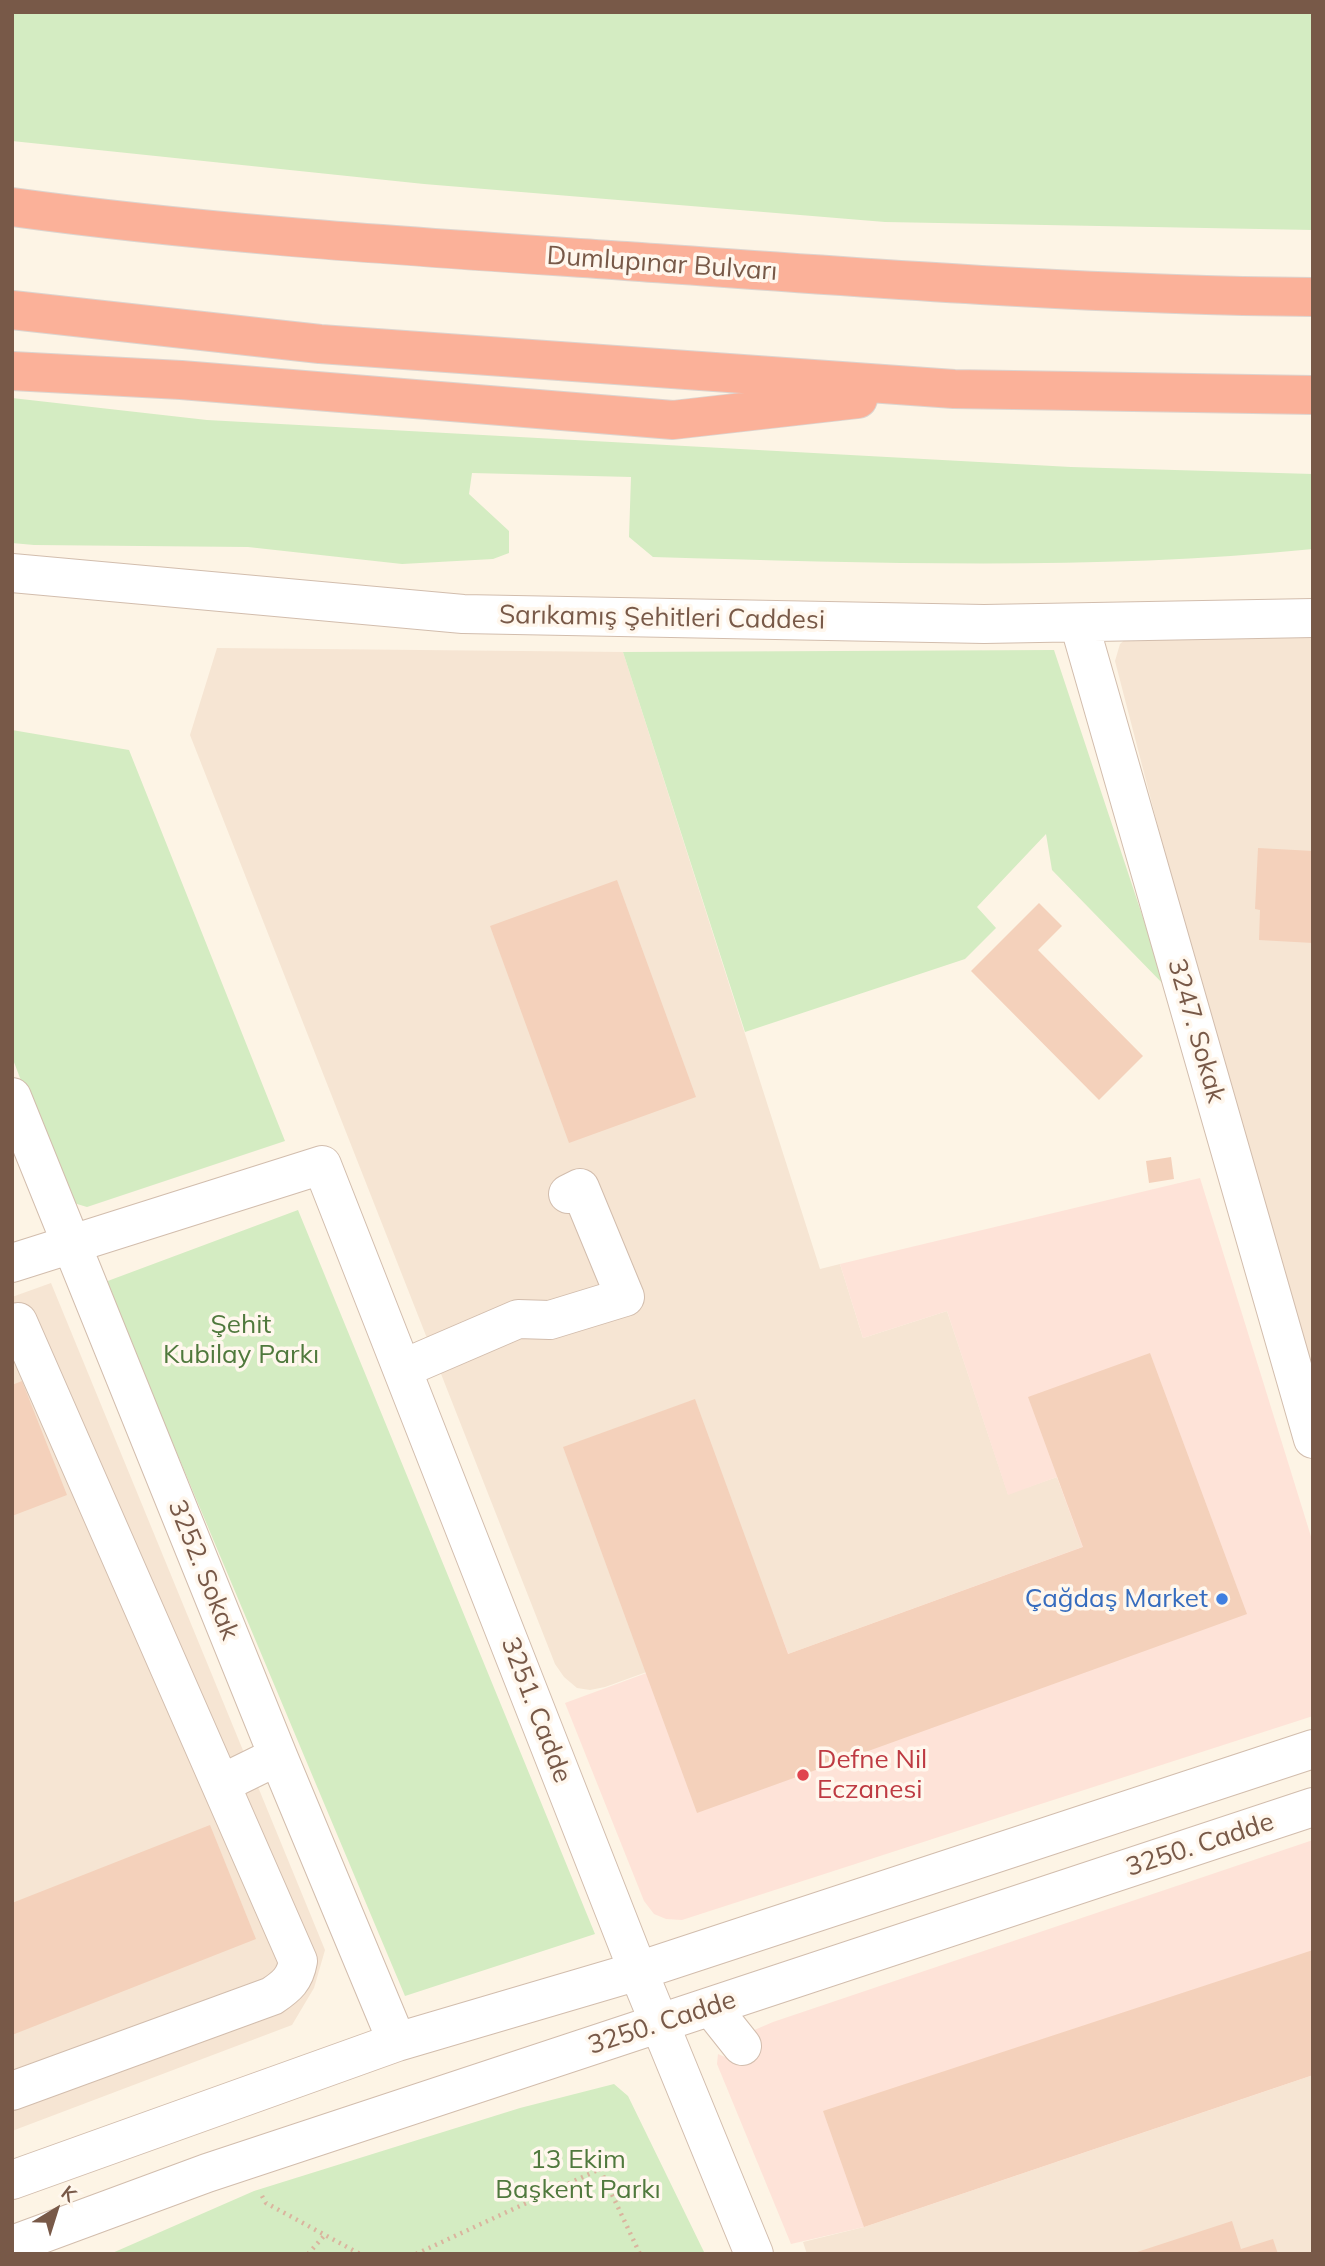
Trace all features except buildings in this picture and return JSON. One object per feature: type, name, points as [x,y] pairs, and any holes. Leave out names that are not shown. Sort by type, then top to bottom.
[{"type":"highway","name":"Dumlupınar Bulvarı","points":[[12,207],[117,222],[277,237],[965,285],[1214,296],[1313,297]]},
{"type":"highway","points":[[12,310],[320,344],[954,388],[1313,395]]},
{"type":"highway","points":[[12,371],[181,380],[673,420],[954,388]]},
{"type":"street","name":"Sarıkamış Şehitleri Caddesi","points":[[12,573],[463,614],[1079,622],[1313,618]]},
{"type":"street","name":"3247. Sokak","points":[[1079,622],[1313,1439]]},
{"type":"street","name":"3252. Sokak","points":[[14,1106],[397,2042]]},
{"type":"street","name":"3251. Cadde","points":[[70,1242],[322,1165],[638,1971],[754,2254]]},
{"type":"street","points":[[402,1369],[518,1319],[550,1321],[625,1297],[580,1188],[568,1194]]},
{"type":"street","points":[[12,1263],[70,1242]]},
{"type":"street","points":[[12,2091],[272,1996],[292,1980],[298,1961],[18,1322]]},
{"type":"street","points":[[12,2180],[397,2042],[638,1971],[1313,1749]]},
{"type":"street","points":[[220,1784],[278,1756]]},
{"type":"street","name":"3250. Cadde","points":[[13,2250],[243,2161],[1313,1807]]},
{"type":"street","points":[[712,2007],[742,2046]]},
{"type":"path","points":[[243,2161],[266,2203],[360,2254]]},
{"type":"path","points":[[416,2254],[600,2169],[640,2254]]},
{"type":"path","points":[[308,2254],[326,2235]]},
{"type":"shaded area","points":[[1313,635],[1313,1386],[1246,1166],[1115,661],[1120,644],[1129,636]]},
{"type":"shaded area","points":[[217,648],[623,652],[820,1269],[840,1264],[863,1338],[947,1311],[1008,1494],[1057,1477],[1083,1547],[788,1654],[777,1625],[605,1687],[590,1690],[577,1688],[564,1677],[555,1664],[190,735]]},
{"type":"shaded area","points":[[1200,1178],[1313,1543],[1313,1716],[682,1920],[666,1919],[654,1914],[644,1901],[565,1703],[777,1625],[789,1654],[1082,1547],[1057,1477],[1008,1495],[947,1311],[863,1338],[840,1264]]},
{"type":"shaded area","points":[[51,1283],[325,1950],[314,1988],[292,2025],[12,2131],[12,1297]]},
{"type":"shaded area","points":[[1313,1840],[1313,2075],[864,2227],[791,2244],[717,2064],[718,2054],[725,2057],[750,2040],[752,2031],[773,2022]]},
{"type":"shaded area","points":[[1313,2075],[1313,2254],[807,2254],[803,2242],[864,2227]]},
{"type":"green space","points":[[12,12],[1313,12],[1313,230],[885,222],[424,184],[12,141]]},
{"type":"green space","points":[[12,398],[207,420],[1071,467],[1313,474],[1313,549],[1231,556],[1066,563],[901,563],[653,557],[629,537],[631,477],[472,473],[469,494],[509,531],[509,553],[493,559],[402,564],[248,547],[12,543]]},
{"type":"green space","points":[[1054,650],[1166,987],[1052,870],[1046,834],[977,907],[996,928],[965,959],[745,1032],[623,652]]},
{"type":"green space","points":[[12,730],[129,750],[285,1141],[87,1207],[67,1201],[12,1057]]},
{"type":"green space","name":"Şehit Kubilay Parkı","points":[[298,1210],[595,1934],[405,1996],[105,1282]]},
{"type":"green space","name":"13 Ekim Başkent Parkı","points":[[614,2084],[628,2096],[705,2254],[110,2254],[254,2191],[520,2108]]},
{"type":"place","name":"Çağdaş Market","points":[[1222,1599]]},
{"type":"place","name":"Defne Nil Eczanesi","points":[[803,1775]]}]
